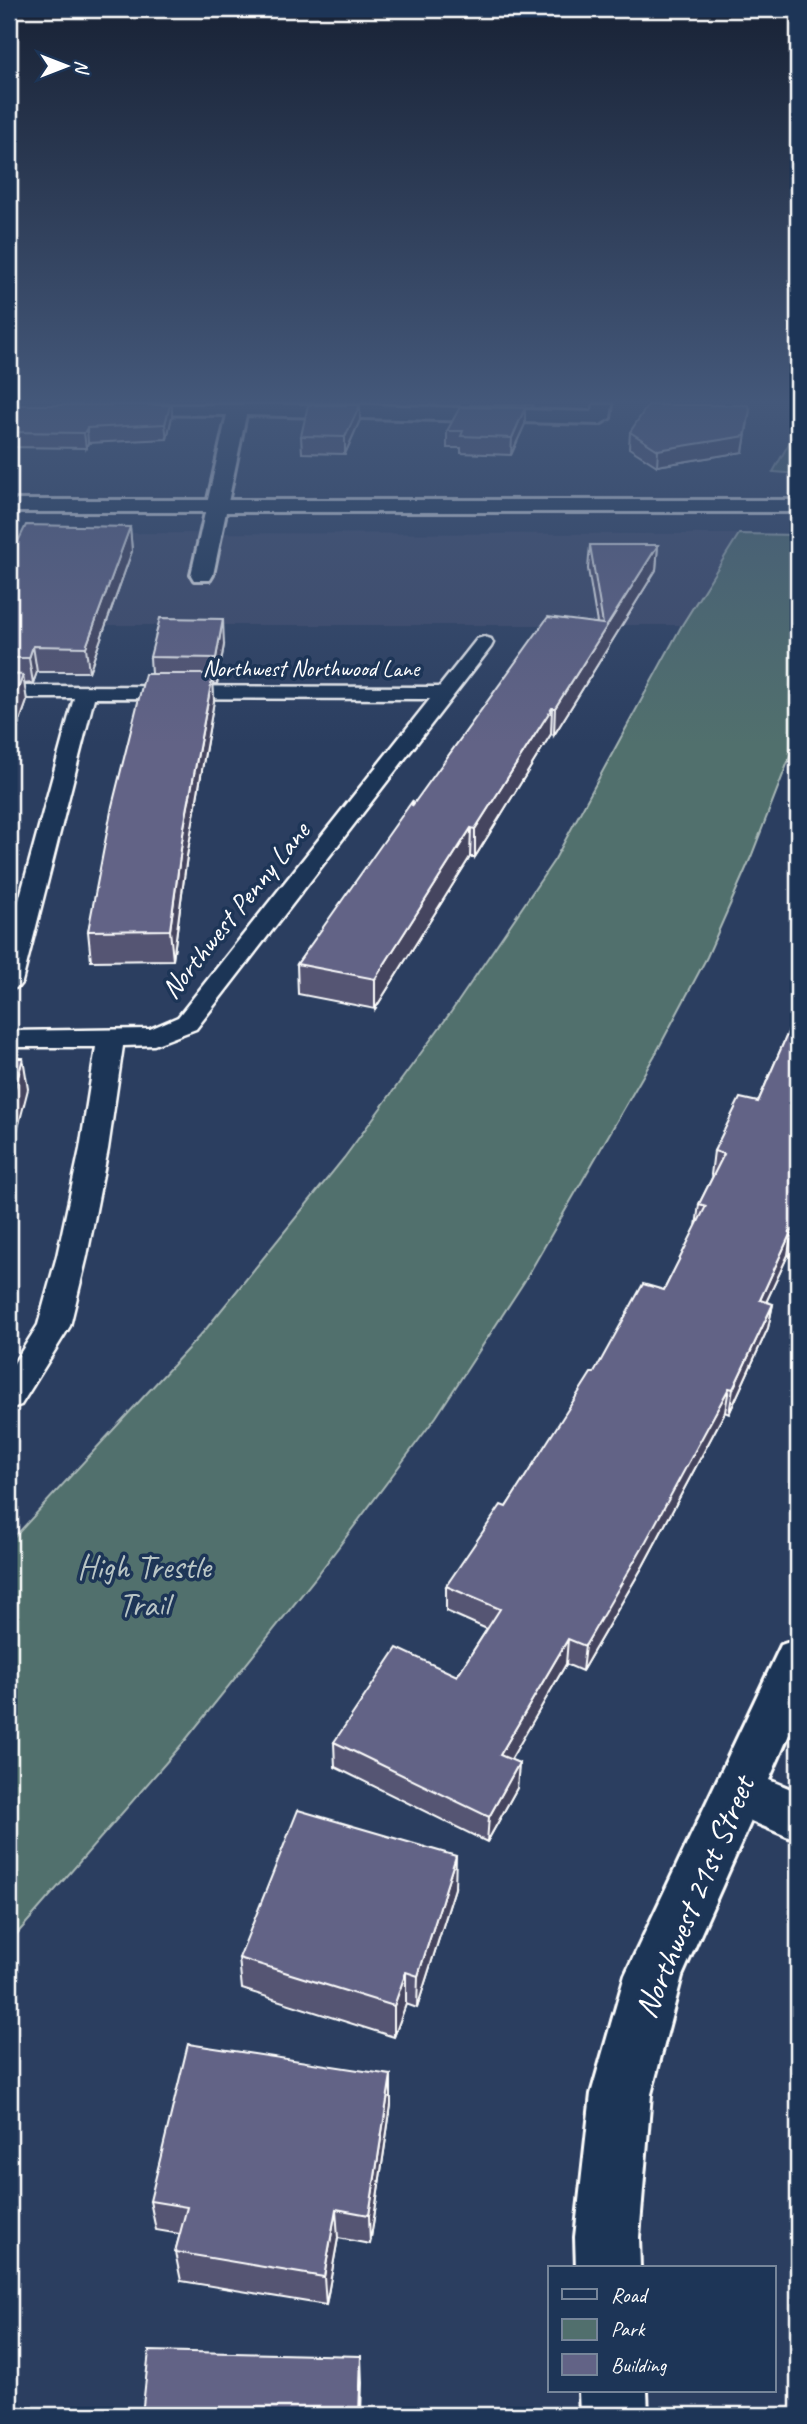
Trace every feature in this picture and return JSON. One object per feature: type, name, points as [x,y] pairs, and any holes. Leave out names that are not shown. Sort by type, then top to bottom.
[{"type":"street","points":[[202,575],[215,518]]},
{"type":"street","name":"Northwest 21st Street","points":[[608,2266],[607,2237],[621,2094],[654,1975],[798,1658]]},
{"type":"street","points":[[738,1791],[798,1817]]},
{"type":"street","points":[[613,2392],[614,2415]]},
{"type":"lane","name":"Northwest Penny Lane","points":[[9,1039],[154,1037],[187,1023],[484,643]]},
{"type":"lane","name":"Northwest Northwood Lane","points":[[9,692],[446,693]]},
{"type":"lane","points":[[9,982],[86,692]]},
{"type":"lane","points":[[9,1397],[54,1326],[72,1256],[94,1149],[111,1039]]},
{"type":"shaded area","points":[[9,533],[739,534],[682,625],[9,625]]},
{"type":"green space","name":"High Trestle Trail","points":[[739,534],[798,535],[798,736],[751,857],[707,957],[656,1053],[524,1282],[436,1417],[316,1577],[183,1743],[9,1943],[9,1543],[206,1329],[344,1158],[451,1012],[555,859],[682,625]]},
{"type":"building","points":[[26,525],[130,527],[86,647],[33,646],[29,658],[9,658],[9,560]]},
{"type":"building","points":[[590,545],[658,545],[555,708],[552,708],[475,829],[471,828],[375,979],[297,964],[413,800],[412,806],[548,617],[603,624]]},
{"type":"building","points":[[160,618],[223,619],[216,658],[150,657]]},
{"type":"building","points":[[9,674],[23,675],[9,714]]},
{"type":"building","points":[[145,674],[213,674],[184,827],[170,930],[88,931],[112,806]]},
{"type":"building","points":[[798,1009],[798,1232],[792,1230],[760,1300],[773,1304],[733,1389],[729,1388],[585,1646],[568,1639],[500,1755],[519,1763],[489,1817],[334,1742],[397,1648],[457,1676],[500,1609],[446,1586],[501,1505],[506,1507],[591,1373],[594,1373],[643,1284],[664,1290],[706,1206],[699,1204],[724,1154],[714,1151],[740,1098],[758,1102]]},
{"type":"building","points":[[9,1058],[23,1058],[9,1110]]},
{"type":"building","points":[[298,1810],[456,1856],[418,1976],[406,1972],[394,2006],[239,1958]]},
{"type":"building","points":[[188,2044],[391,2075],[369,2215],[336,2209],[324,2277],[175,2252],[187,2207],[150,2201]]},
{"type":"building","points":[[149,2351],[361,2356],[359,2415],[142,2415]]}]
